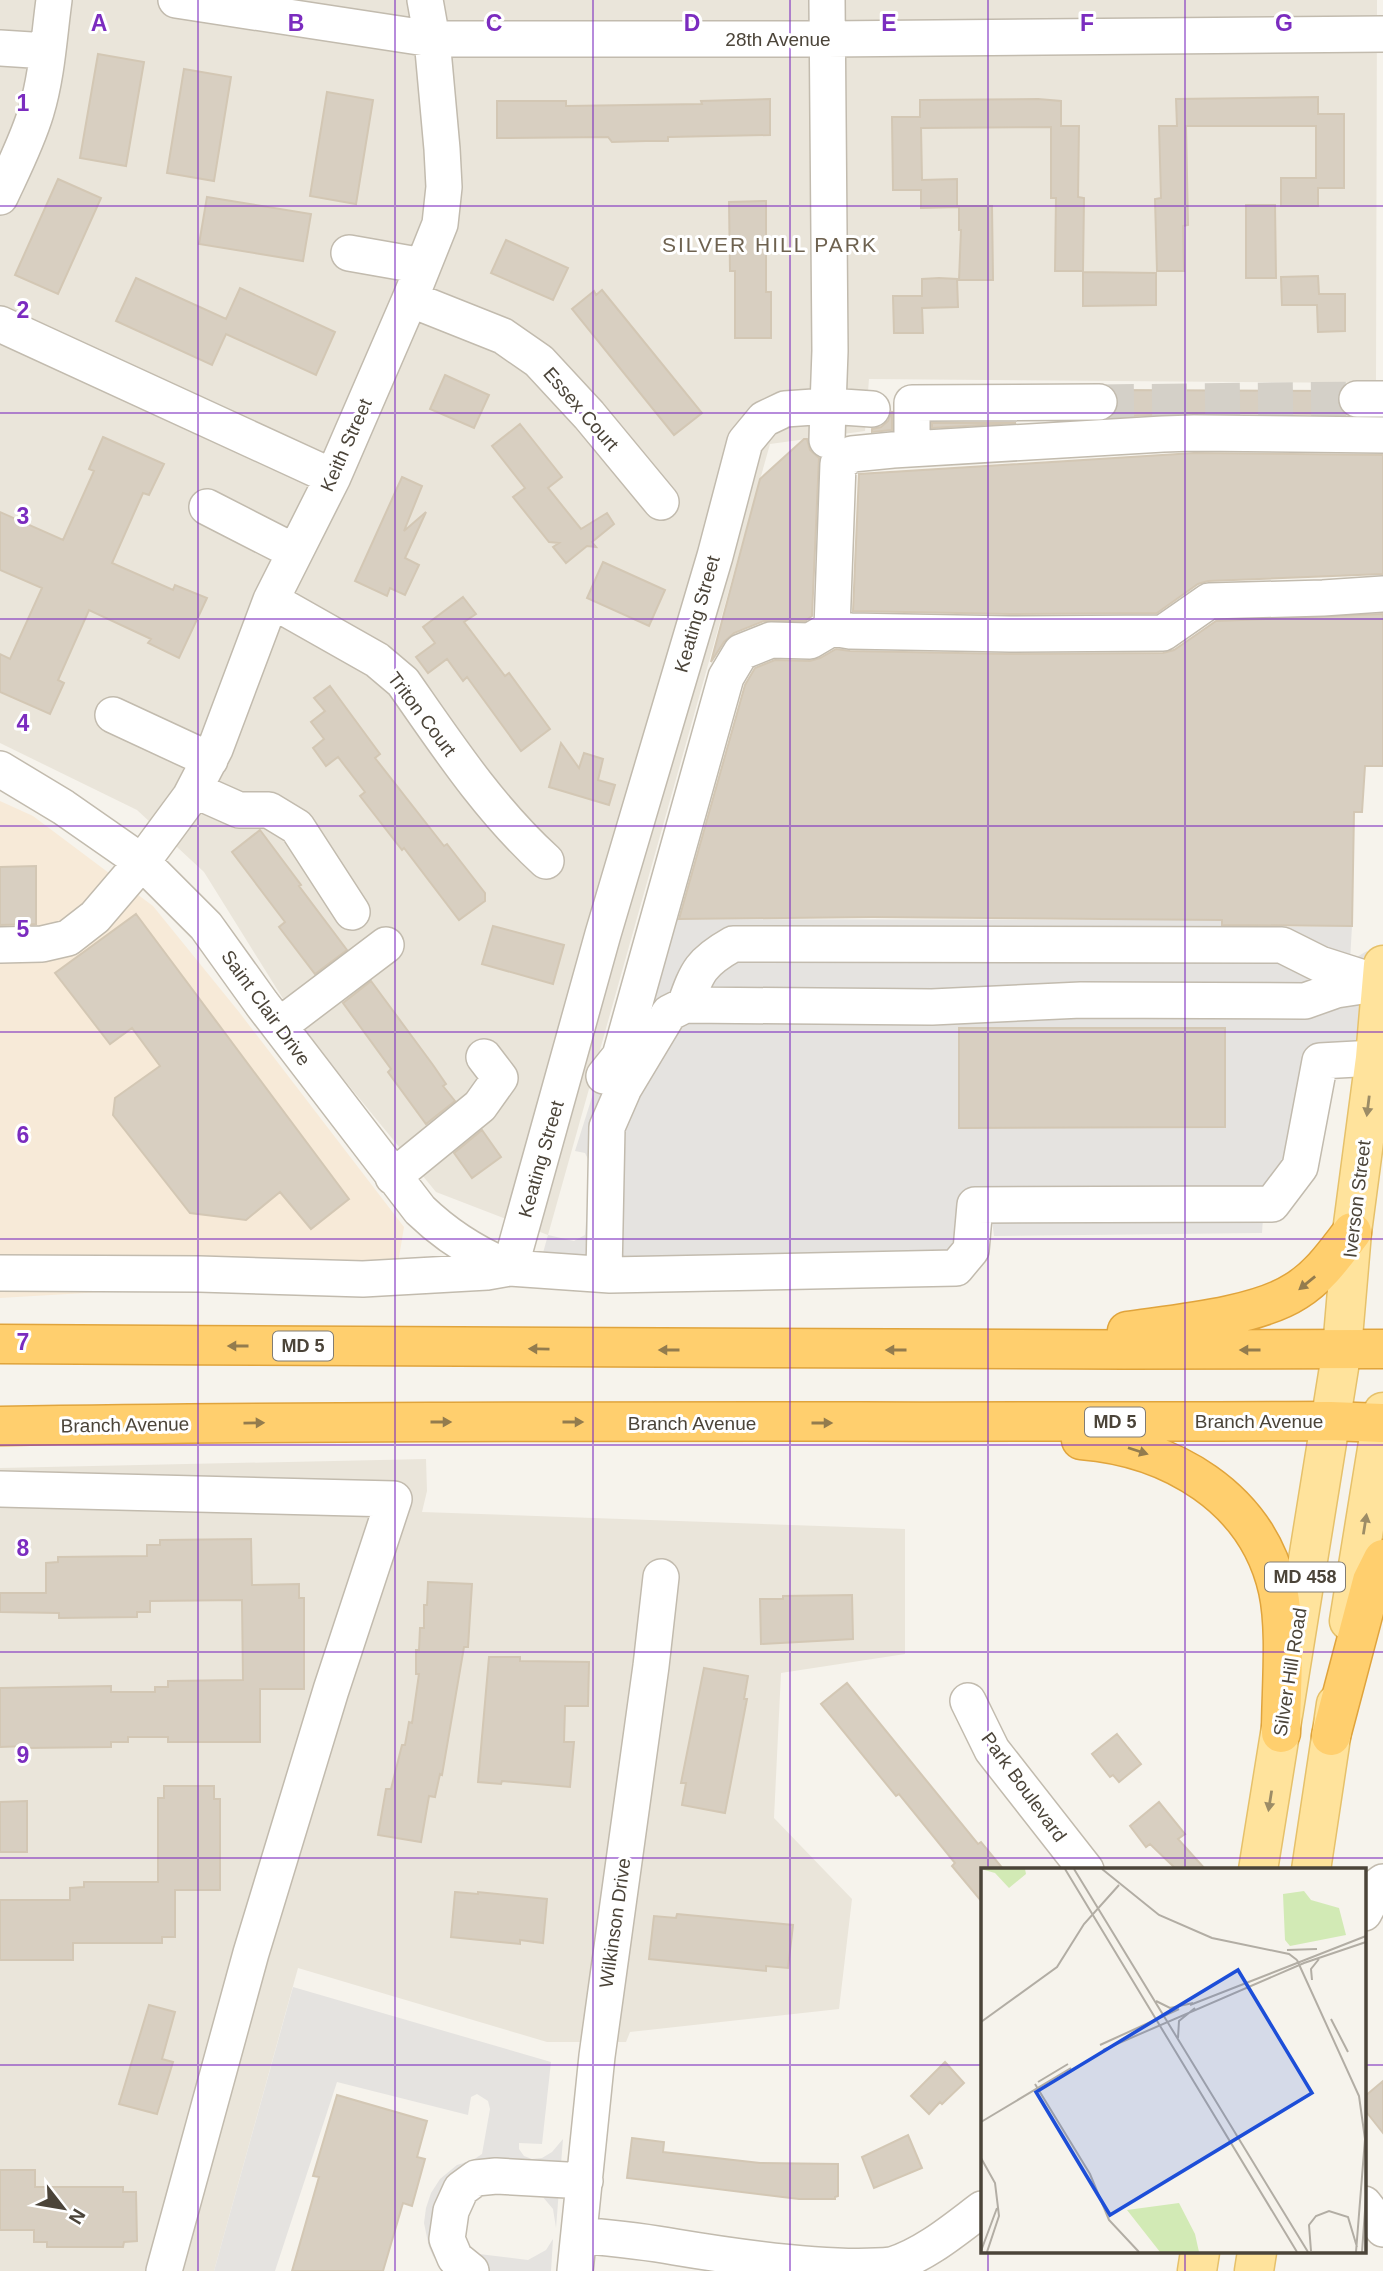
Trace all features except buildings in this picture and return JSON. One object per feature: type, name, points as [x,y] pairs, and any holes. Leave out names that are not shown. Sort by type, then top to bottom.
[{"type":"highway","points":[[999,1351],[1181,1323],[1247,1311],[1279,1301],[1297,1291],[1324,1269],[1352,1232]]},
{"type":"highway","name":"MD 5","points":[[0,1344],[999,1351],[1383,1349]]},
{"type":"highway","name":"Branch Avenue","points":[[0,1424],[901,1423],[1382,1419]]},
{"type":"highway","points":[[901,1423],[1110,1442],[1180,1466],[1215,1488],[1240,1512],[1256,1535],[1270,1563],[1278,1590],[1282,1615],[1280,1733]]},
{"type":"highway","points":[[1331,1736],[1369,1591],[1383,1559]]},
{"type":"main road","name":"Iverson Street","points":[[1342,1349],[1352,1232],[1375,1058],[1382,974]]},
{"type":"main road","name":"Silver Hill Road","points":[[1258,1868],[1342,1349]]},
{"type":"main road","name":"MD 458","points":[[1311,1868],[1382,1419]]},
{"type":"street","points":[[0,197],[25,143],[36,110],[54,0]]},
{"type":"street","name":"28th Avenue","points":[[176,0],[432,39],[1383,34]]},
{"type":"street","name":"Keith Street","points":[[0,945],[42,944],[68,938],[94,917],[142,862],[202,775],[271,600],[333,477],[440,224],[444,187],[432,39],[425,0]]},
{"type":"street","points":[[827,0],[830,351],[827,440]]},
{"type":"street","points":[[0,48],[47,51]]},
{"type":"street","points":[[349,253],[423,266]]},
{"type":"street","name":"Essex Court","points":[[410,299],[503,336],[539,361],[589,415],[661,502]]},
{"type":"street","points":[[0,324],[333,477]]},
{"type":"street","points":[[912,448],[912,403],[1099,402]]},
{"type":"street","name":"Keating Street","points":[[510,1268],[603,934],[678,732],[715,556],[745,442],[764,419],[785,409],[828,406],[872,409]]},
{"type":"street","points":[[832,628],[838,464],[852,454],[912,448],[1194,433],[1383,435]]},
{"type":"street","points":[[207,507],[295,552]]},
{"type":"street","points":[[604,1274],[607,1127],[613,1084],[726,677],[741,652],[771,640],[810,641],[832,628],[850,631],[997,634],[1163,633],[1209,601],[1383,594]]},
{"type":"street","name":"Triton Court","points":[[271,600],[392,671],[403,682],[496,811],[546,861]]},
{"type":"street","points":[[113,715],[202,775],[239,810],[269,810],[297,827],[352,912]]},
{"type":"street","name":"Saint Clair Drive","points":[[0,769],[64,807],[142,862],[206,926],[420,1210],[435,1225],[482,1257],[510,1268]]},
{"type":"street","points":[[279,1026],[386,944]]},
{"type":"street","points":[[685,1005],[696,975],[712,956],[733,944],[1282,945],[1320,964],[1382,974]]},
{"type":"street","points":[[613,1084],[669,1013],[685,1005],[932,1007],[1082,1000],[1304,1001],[1382,974]]},
{"type":"street","points":[[393,1177],[480,1106],[500,1078],[484,1057]]},
{"type":"street","points":[[0,1273],[199,1274],[363,1279],[487,1272],[510,1268],[604,1274],[956,1268],[971,1250],[975,1205],[1272,1204],[1300,1167],[1320,1061],[1375,1058]]},
{"type":"street","points":[[567,1069],[613,1084]]},
{"type":"street","points":[[553,1119],[572,1128],[607,1127]]},
{"type":"street","points":[[0,1489],[394,1499],[331,1690],[255,1940],[164,2271]]},
{"type":"street","name":"Wilkinson Drive","points":[[575,2271],[597,2056],[661,1577]]},
{"type":"street","name":"Park Boulevard","points":[[968,1701],[992,1750],[1084,1868]]},
{"type":"street","points":[[1366,1909],[1383,1882]]},
{"type":"street","points":[[471,2271],[456,2258],[447,2239],[451,2211],[461,2189],[476,2178],[495,2176],[584,2181]]},
{"type":"street","points":[[1366,2207],[1383,2229]]},
{"type":"street","points":[[579,2235],[661,2244],[796,2267],[834,2271],[865,2270],[892,2265],[933,2246],[981,2210]]},
{"type":"shaded area","points":[[0,0],[1377,0],[1376,383],[869,379],[865,431],[770,444],[548,1235],[436,1192],[300,1026],[204,872],[137,810],[0,743]]},
{"type":"shaded area","points":[[0,801],[33,816],[153,906],[239,1012],[404,1227],[394,1288],[153,1289],[0,1298]]},
{"type":"shaded area","points":[[670,919],[1222,920],[1222,928],[1352,926],[1350,961],[1367,951],[1353,1074],[1342,1073],[1334,1079],[1263,1218],[1262,1233],[994,1236],[992,1220],[987,1222],[988,1253],[984,1261],[534,1285],[548,1235],[574,1241],[585,1235],[590,1163],[585,1153],[575,1151],[604,1059]]},
{"type":"shaded area","points":[[426,1459],[427,1491],[422,1512],[905,1529],[905,1654],[781,1673],[774,1818],[852,1899],[839,2009],[630,2032],[626,2042],[547,2042],[298,1968],[214,2271],[0,2271],[0,1468]]},
{"type":"shaded area","points":[[293,1987],[551,2062],[542,2144],[519,2143],[519,2149],[524,2156],[542,2158],[552,2152],[563,2139],[556,2228],[553,2209],[542,2196],[531,2191],[482,2190],[461,2208],[466,2245],[479,2254],[528,2260],[546,2250],[553,2239],[551,2271],[444,2271],[429,2247],[424,2223],[431,2193],[440,2179],[457,2165],[482,2154],[490,2109],[488,2101],[477,2094],[471,2097],[468,2115],[337,2082],[275,2271],[214,2271]]},
{"type":"tunnel","points":[[1099,402],[1357,399]]},
{"type":"district","name":"SILVER HILL PARK","points":[[770,244]]}]
